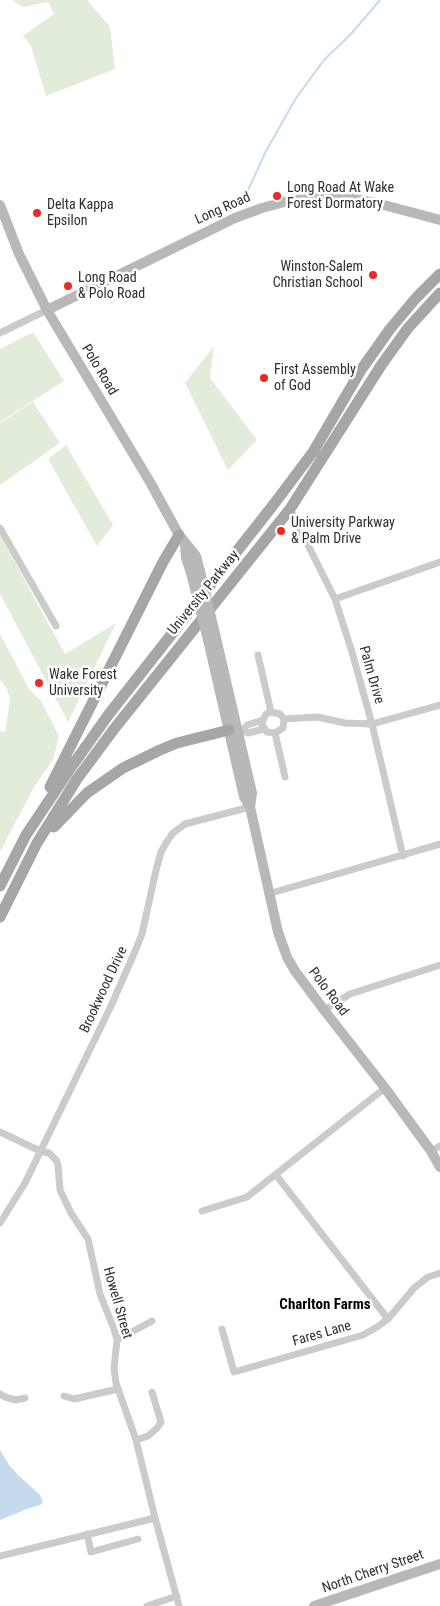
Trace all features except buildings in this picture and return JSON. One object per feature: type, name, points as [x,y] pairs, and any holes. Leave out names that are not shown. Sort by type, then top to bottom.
[{"type":"main road","name":"Long Road","points":[[47,310],[235,218],[288,201],[327,197],[355,199],[440,220]]},
{"type":"main road","name":"Polo Road","points":[[0,205],[19,254],[47,310],[185,545],[186,558],[195,572],[237,730]]},
{"type":"main road","name":"Long Road","points":[[424,216],[440,225]]},
{"type":"main road","name":"University Parkway","points":[[0,886],[26,835],[109,714],[313,452],[361,370],[390,329],[416,298],[440,274]]},
{"type":"main road","name":"University Parkway","points":[[0,916],[37,844],[67,795],[114,729],[290,509],[382,364],[408,328],[440,293]]},
{"type":"main road","points":[[26,835],[163,562],[179,534]]},
{"type":"main road","name":"Polo Road","points":[[212,639],[235,717],[244,797],[250,807],[268,894],[287,957],[294,970],[324,1010],[436,1149],[440,1167]]},
{"type":"main road","points":[[23,872],[60,820],[105,780],[140,759],[177,743],[237,730]]},
{"type":"main road","name":"North Cherry Street","points":[[317,1606],[440,1564]]},
{"type":"street","points":[[0,333],[47,310]]},
{"type":"street","name":"Palm Drive","points":[[290,509],[335,599],[372,724],[403,856]]},
{"type":"street","points":[[0,528],[56,626]]},
{"type":"street","points":[[335,599],[440,562]]},
{"type":"street","points":[[258,655],[271,712]]},
{"type":"street","points":[[284,719],[317,717],[344,723],[372,724],[440,705]]},
{"type":"street","points":[[271,712],[280,714],[284,719],[283,728],[275,733],[267,732],[262,725],[266,714],[271,712]]},
{"type":"street","points":[[237,730],[263,720]]},
{"type":"street","points":[[237,730],[248,733],[264,729]]},
{"type":"street","points":[[275,733],[285,777]]},
{"type":"street","name":"Brookwood Drive","points":[[0,1223],[40,1152],[111,1006],[136,949],[142,934],[161,852],[173,834],[186,824],[250,807]]},
{"type":"street","points":[[268,894],[440,844]]},
{"type":"street","points":[[324,1010],[350,994],[440,965]]},
{"type":"street","points":[[202,1211],[247,1197],[385,1088]]},
{"type":"street","name":"Howell Street","points":[[0,1132],[40,1152],[49,1153],[58,1162],[60,1190],[71,1213],[88,1239],[100,1294],[117,1340],[114,1368],[116,1384],[136,1440],[154,1518],[179,1606]]},
{"type":"street","points":[[276,1175],[388,1319]]},
{"type":"street","name":"Fares Lane","points":[[222,1330],[234,1372],[363,1335],[388,1319],[414,1288],[428,1277],[440,1272]]},
{"type":"street","points":[[117,1340],[152,1321]]},
{"type":"street","points":[[64,1396],[74,1399],[118,1389]]},
{"type":"street","points":[[136,1440],[148,1436],[161,1422],[152,1392]]},
{"type":"street","points":[[0,1394],[16,1400],[25,1398]]},
{"type":"street","points":[[0,1556],[154,1518]]},
{"type":"street","points":[[86,1534],[92,1552],[138,1539]]},
{"type":"street","points":[[147,1606],[177,1596]]},
{"type":"green space","points":[[12,0],[87,0],[110,27],[115,69],[46,96],[31,46],[23,36],[54,14],[48,2],[23,7]]},
{"type":"green space","points":[[33,332],[64,381],[0,422],[0,349]]},
{"type":"green space","points":[[214,346],[210,378],[257,440],[228,470],[185,383]]},
{"type":"green space","points":[[33,402],[60,443],[0,485],[0,423]]},
{"type":"green space","points":[[66,445],[113,525],[97,546],[48,459]]},
{"type":"green space","points":[[0,535],[65,654],[116,623],[68,722],[0,594]]},
{"type":"green space","points":[[0,634],[29,689],[41,701],[59,736],[53,760],[34,787],[0,852],[0,731],[5,732],[10,700],[7,689],[0,680]]},
{"type":"water","points":[[0,1450],[9,1465],[40,1495],[43,1502],[40,1505],[0,1520]]},
{"type":"waterway","points":[[244,199],[266,151],[296,98],[324,60],[351,34],[380,0]]},
{"type":"place","name":"Long Road At Wake Forest Dormatory","points":[[277,196]]},
{"type":"place","name":"Delta Kappa Epsilon","points":[[37,213]]},
{"type":"place","name":"Winston-Salem Christian School","points":[[373,275]]},
{"type":"place","name":"Long Road & Polo Road","points":[[68,286]]},
{"type":"place","name":"First Assembly of God","points":[[264,378]]},
{"type":"place","name":"University Parkway & Palm Drive","points":[[281,531]]},
{"type":"place","name":"Wake Forest University","points":[[39,683]]},
{"type":"district","name":"Charlton Farms","points":[[325,1305]]}]
